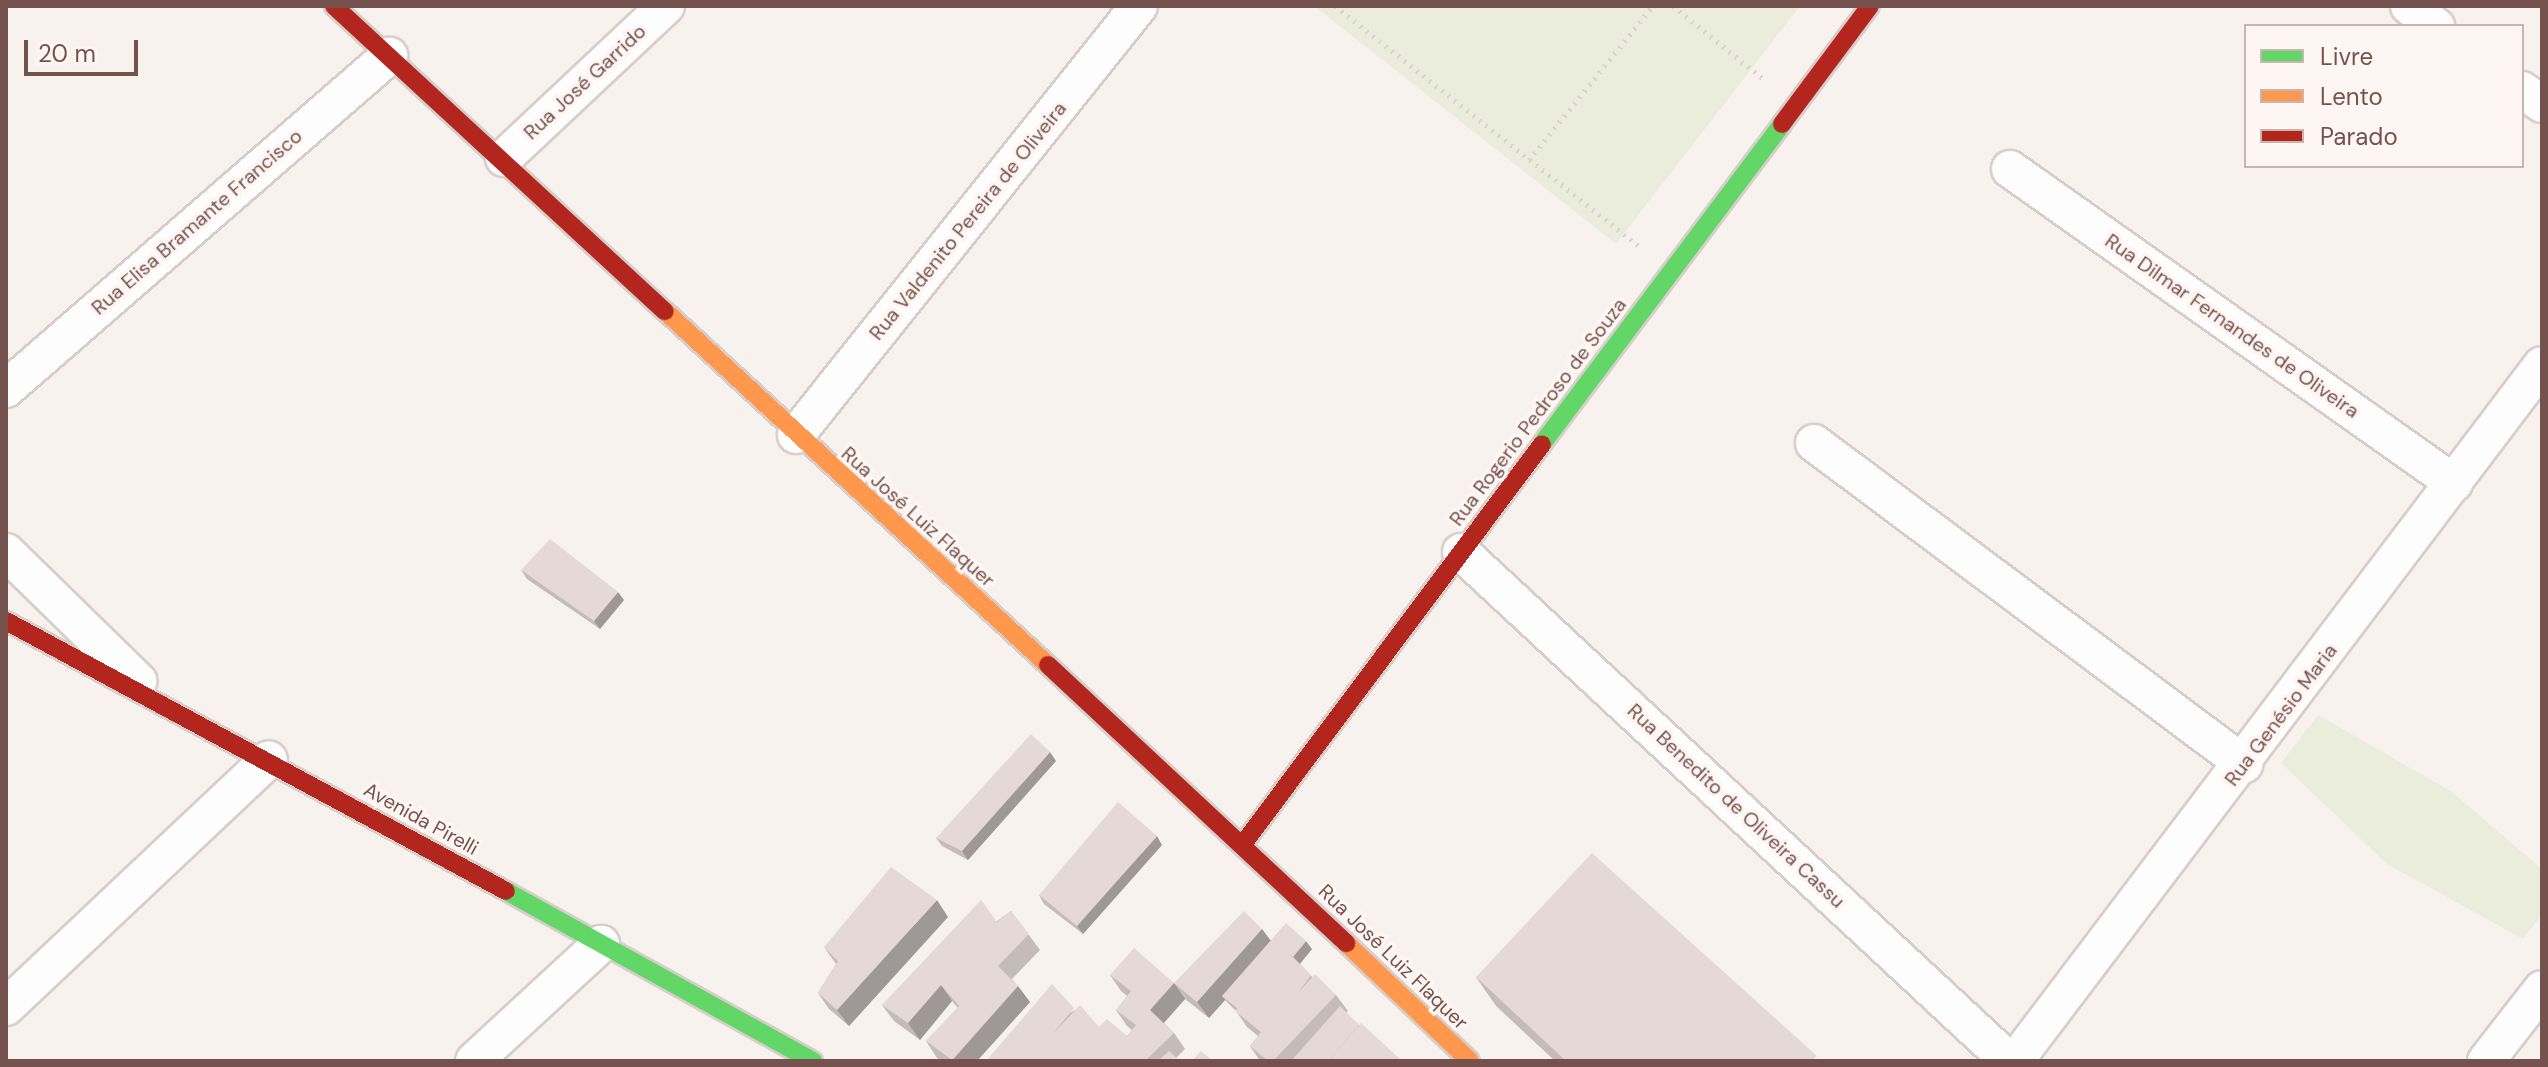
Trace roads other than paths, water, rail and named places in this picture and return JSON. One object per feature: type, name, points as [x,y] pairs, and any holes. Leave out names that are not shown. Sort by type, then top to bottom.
[{"type":"street","name":"Rua José Luiz Flaquer","points":[[334,6],[504,158],[796,435],[1243,844],[1470,1061]]},
{"type":"street","name":"Rua José Garrido","points":[[504,158],[666,6]]},
{"type":"street","name":"Rua Valdenito Pereira de Oliveira","points":[[796,435],[1139,6]]},
{"type":"street","name":"Rua Rogerio Pedroso de Souza","points":[[1243,844],[1870,6]]},
{"type":"street","points":[[2409,6],[2433,24]]},
{"type":"street","name":"Rua Elisa Bramante Francisco","points":[[6,389],[389,56]]},
{"type":"street","points":[[2524,91],[2542,104]]},
{"type":"street","name":"Rua Dilmar Fernandes de Oliveira","points":[[2010,169],[2454,483]]},
{"type":"street","name":"Rua Genésio Maria","points":[[2015,1061],[2244,764],[2542,365]]},
{"type":"street","points":[[1814,443],[2244,764]]},
{"type":"street","points":[[6,552],[162,705]]},
{"type":"street","name":"Rua Benedito de Oliveira Cassu","points":[[1461,552],[2009,1061]]},
{"type":"street","name":"Avenida Pirelli","points":[[6,621],[269,759],[813,1061]]},
{"type":"street","points":[[6,1007],[269,759]]},
{"type":"street","points":[[474,1061],[601,944]]},
{"type":"street","points":[[2486,1061],[2542,989]]}]
